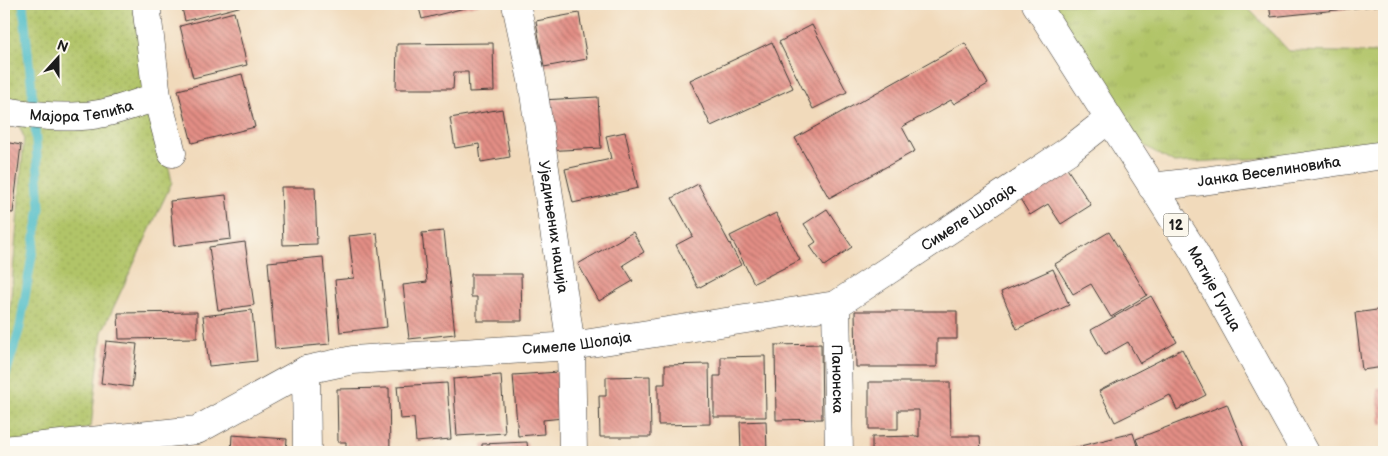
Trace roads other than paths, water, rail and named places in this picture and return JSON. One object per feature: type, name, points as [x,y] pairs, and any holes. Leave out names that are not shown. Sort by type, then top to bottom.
[{"type":"street","points":[[146,4],[157,97],[172,153]]},
{"type":"street","name":"Уједињених нација","points":[[516,4],[532,80],[571,346],[573,452]]},
{"type":"street","name":"Матије Гупца","points":[[1036,4],[1193,250],[1305,452]]},
{"type":"street","name":"Мајора Тепића","points":[[9,111],[53,116],[82,116],[101,113],[157,97]]},
{"type":"street","name":"Симеле Шолаја","points":[[9,449],[191,441],[306,370],[353,360],[571,346],[836,305],[1068,151],[1110,119]]},
{"type":"street","name":"Јанка Веселиновића","points":[[1152,187],[1203,182],[1384,154]]},
{"type":"street","name":"Панонска","points":[[836,305],[839,452]]},
{"type":"street","points":[[306,370],[307,452]]},
{"type":"waterway","points":[[4,381],[20,327],[40,208],[34,110],[23,4]]}]
